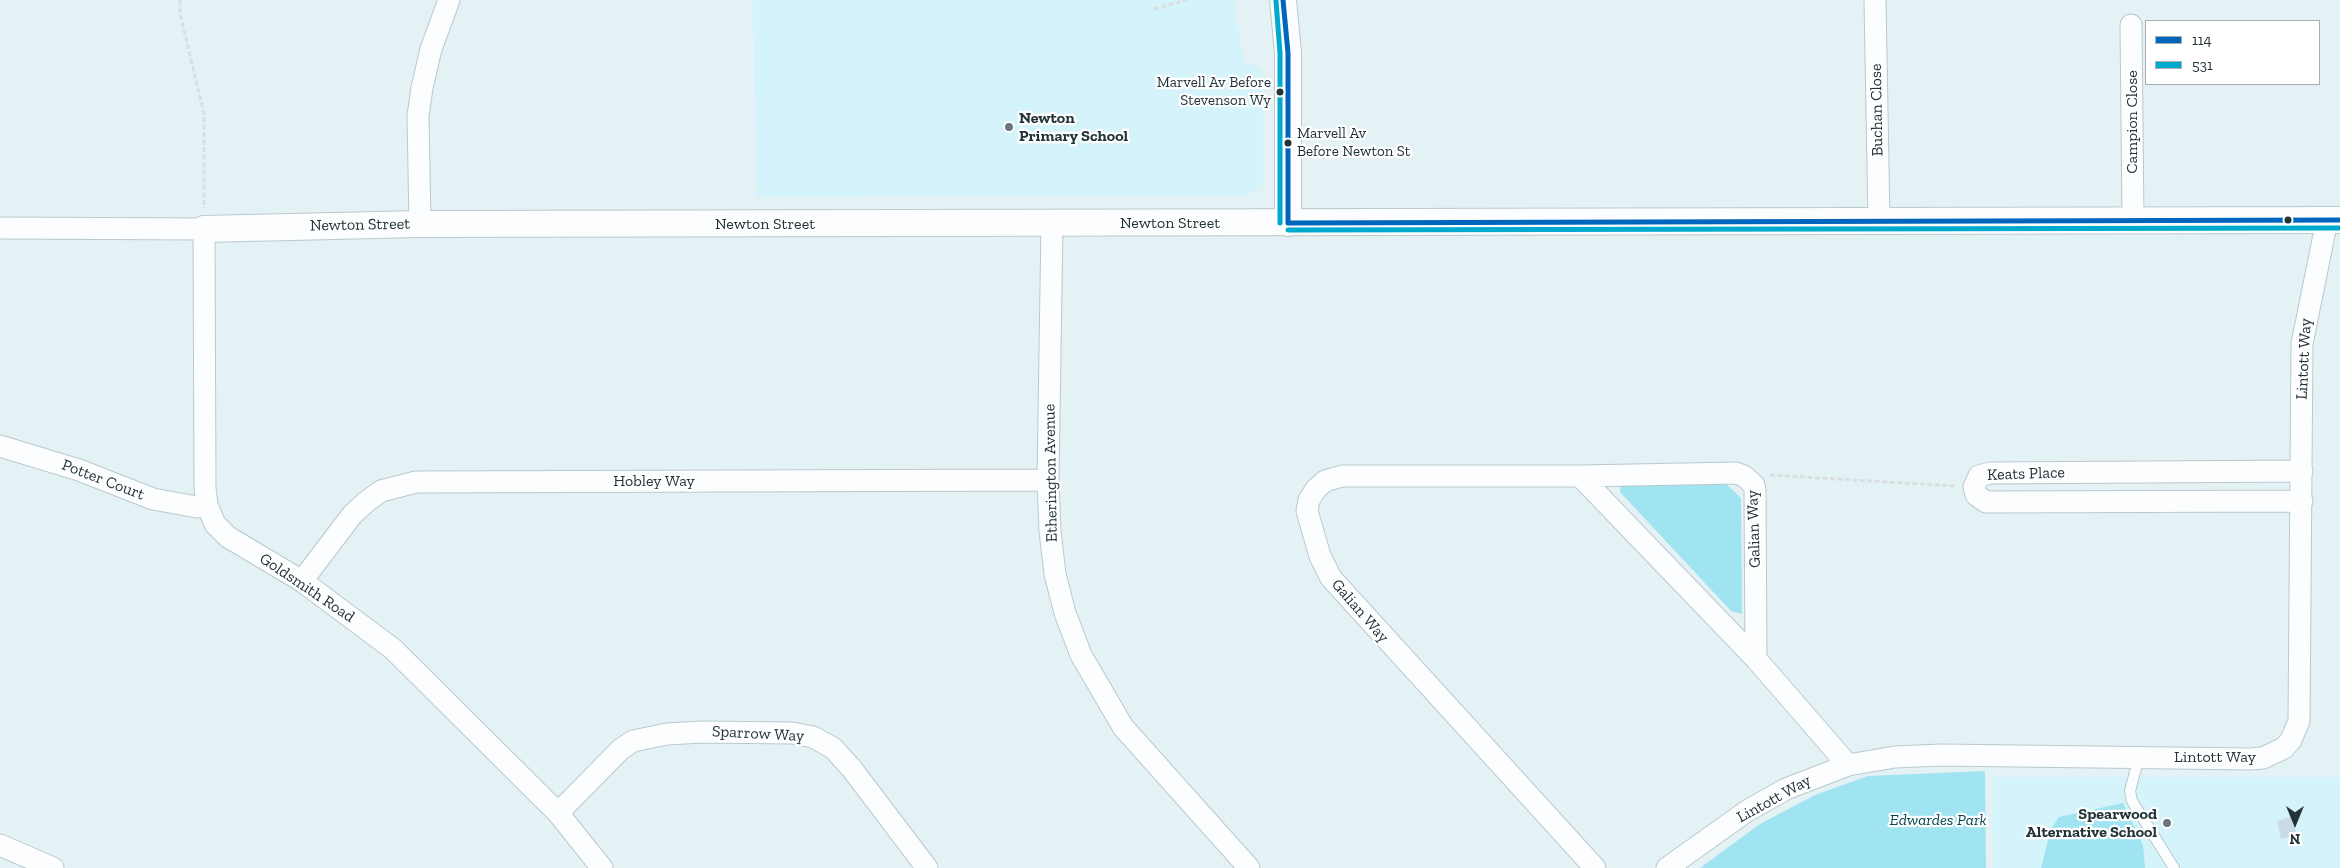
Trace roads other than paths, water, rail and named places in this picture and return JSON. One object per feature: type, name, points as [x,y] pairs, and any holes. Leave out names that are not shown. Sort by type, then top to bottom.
[{"type":"street","points":[[420,224],[418,116],[431,49],[449,0]]},
{"type":"street","points":[[1283,0],[1288,53],[1288,223]]},
{"type":"street","name":"Buchan Close","points":[[1875,0],[1879,221]]},
{"type":"street","name":"Campion Close","points":[[2132,25],[2132,220]]},
{"type":"street","name":"Newton Street","points":[[0,228],[204,229],[420,224],[2334,220]]},
{"type":"street","name":"Lintott Way","points":[[1667,868],[1748,811],[1786,789],[1848,765],[1895,757],[1941,755],[2140,756],[2249,759],[2274,754],[2291,740],[2299,721],[2302,344],[2334,220]]},
{"type":"street","name":"Etherington Avenue","points":[[1052,223],[1048,480],[1050,531],[1055,574],[1065,613],[1081,655],[1123,727],[1250,868]]},
{"type":"street","name":"Goldsmith Road","points":[[204,229],[207,505],[215,524],[228,537],[302,581],[393,649],[558,813],[602,868]]},
{"type":"street","name":"Potter Court","points":[[0,446],[79,470],[153,499],[197,507],[207,505]]},
{"type":"street","name":"Keats Place","points":[[2302,471],[1990,473],[1979,476],[1974,487],[1976,496],[1986,502],[2302,501]]},
{"type":"street","name":"Galian Way","points":[[1595,868],[1344,595],[1331,578],[1320,556],[1307,511],[1309,500],[1316,489],[1324,481],[1342,476],[1736,474],[1750,480],[1755,491],[1756,659]]},
{"type":"street","points":[[1580,476],[1756,659],[1848,765]]},
{"type":"street","name":"Hobley Way","points":[[302,581],[352,515],[366,502],[381,491],[416,482],[1048,480]]},
{"type":"street","name":"Sparrow Way","points":[[558,813],[621,749],[633,741],[667,734],[702,732],[792,733],[813,737],[833,748],[852,768],[927,868]]},
{"type":"street","points":[[0,845],[52,868]]},
{"type":"lane","points":[[2140,756],[2130,791],[2132,801],[2174,868]]},
{"type":"place","name":"Marvell Av Before Stevenson Wy","points":[[1280,92]]},
{"type":"place","name":"Newton Primary School","points":[[1009,127]]},
{"type":"place","name":"Marvell Av Before Newton St","points":[[1288,143]]},
{"type":"place","name":"Spearwood Alternative School","points":[[2167,823]]},
{"type":"park label","name":"Edwardes Park","points":[[1938,820]]}]
